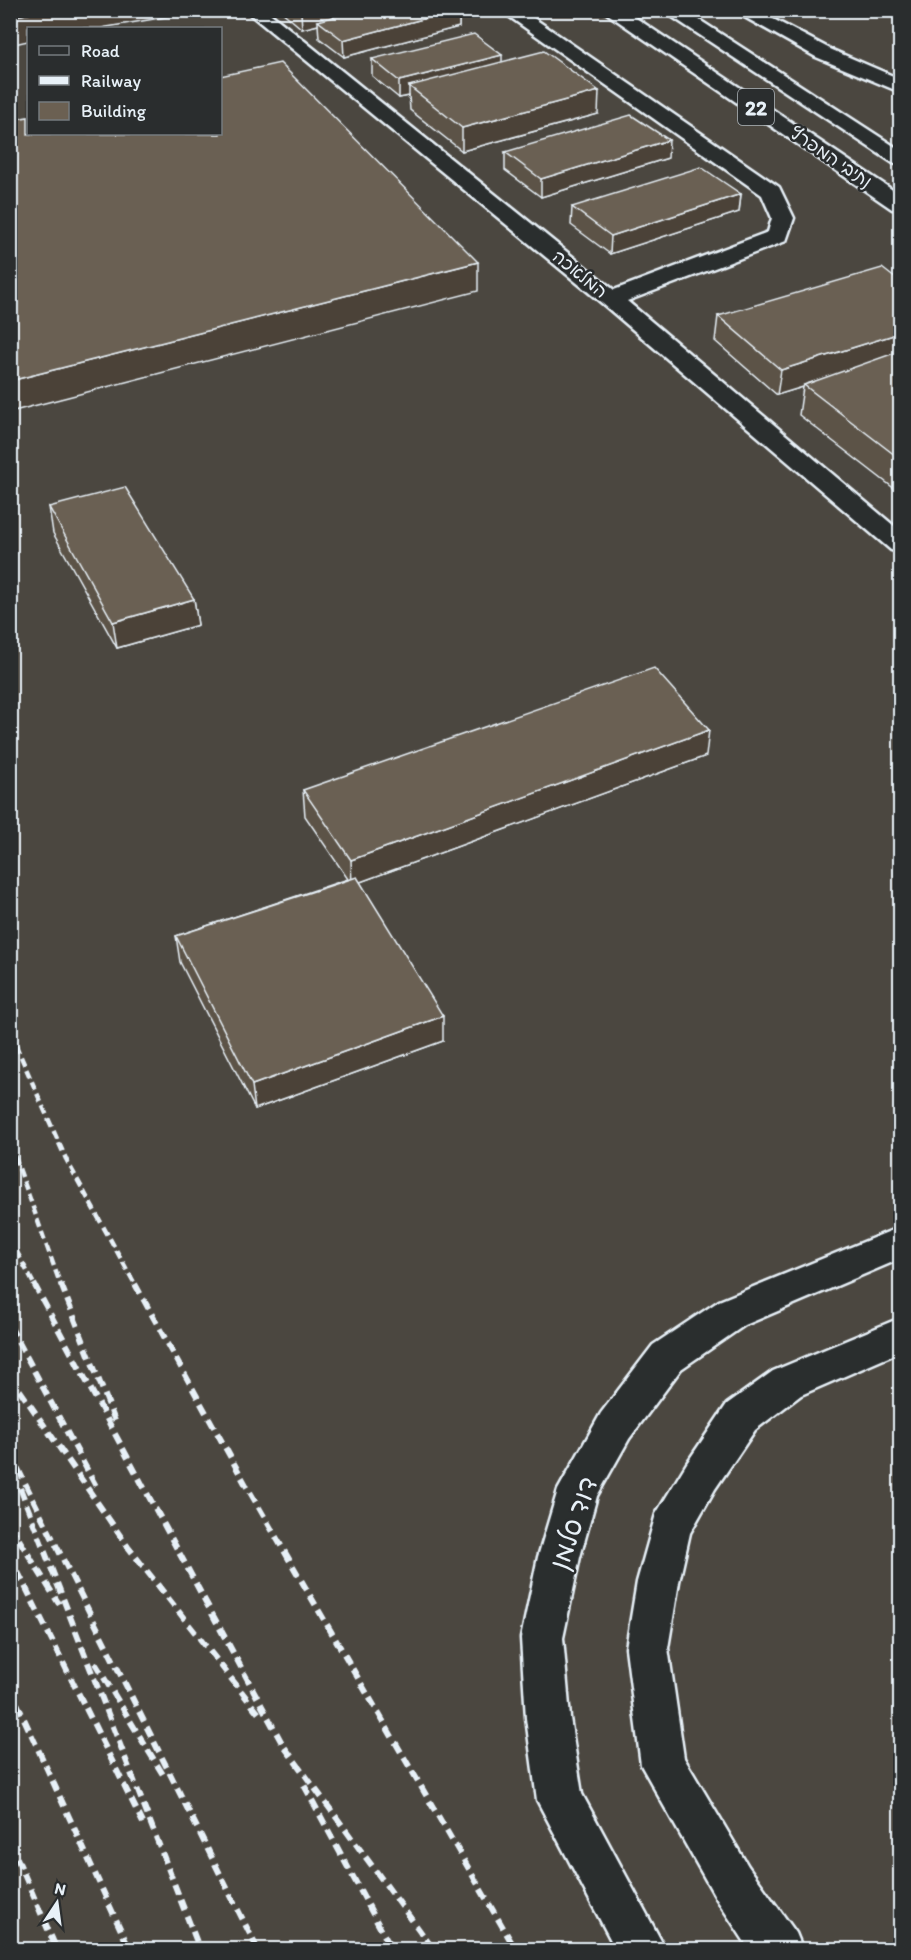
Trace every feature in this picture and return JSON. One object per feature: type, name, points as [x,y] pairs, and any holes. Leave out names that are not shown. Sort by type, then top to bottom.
[{"type":"main road","name":"המלאכה","points":[[254,10],[611,299],[900,542]]},
{"type":"main road","points":[[509,10],[589,63],[771,192],[783,218],[778,236],[611,299]]},
{"type":"main road","name":"נתיבי המפרץ","points":[[611,10],[900,204]]},
{"type":"main road","name":"נתיבי המפרץ","points":[[671,10],[900,159]]},
{"type":"main road","points":[[741,10],[823,54],[900,86]]},
{"type":"main road","name":"דוד סלמן","points":[[642,1950],[560,1800],[548,1718],[542,1638],[559,1557],[578,1490],[615,1426],[667,1357],[732,1313],[900,1243]]},
{"type":"main road","points":[[779,1950],[732,1882],[663,1765],[647,1648],[658,1582],[671,1528],[700,1476],[741,1417],[787,1383],[900,1335]]},
{"type":"shaded area","points":[[11,11],[900,11],[900,1949],[11,1950]]},
{"type":"building","points":[[10,10],[48,10],[10,17]]},
{"type":"building","points":[[359,10],[457,10],[343,40],[318,21]]},
{"type":"building","points":[[474,34],[502,55],[399,81],[372,59]]},
{"type":"building","points":[[544,51],[599,91],[462,128],[409,86]]},
{"type":"building","points":[[280,63],[478,262],[10,381],[10,120],[27,117],[27,135],[222,135],[222,76]]},
{"type":"building","points":[[631,115],[669,140],[541,179],[505,152]]},
{"type":"building","points":[[701,167],[741,194],[611,236],[572,207]]},
{"type":"building","points":[[882,268],[900,282],[900,333],[781,370],[718,316]]},
{"type":"building","points":[[900,351],[900,459],[804,385]]},
{"type":"building","points":[[125,487],[194,599],[113,622],[49,507]]},
{"type":"building","points":[[654,668],[709,730],[351,860],[303,790]]},
{"type":"building","points":[[357,877],[443,1016],[252,1085],[176,936]]},
{"type":"railway","points":[[10,1032],[66,1159],[136,1286]]},
{"type":"railway","points":[[10,1143],[61,1286]]},
{"type":"railway","points":[[10,1239],[35,1286]]},
{"type":"railway","points":[[34,1284],[283,1745],[434,1950]]},
{"type":"railway","points":[[61,1284],[115,1421]]},
{"type":"railway","points":[[135,1284],[247,1487],[516,1950]]},
{"type":"railway","points":[[10,1326],[98,1490]]},
{"type":"railway","points":[[10,1376],[128,1547],[259,1714]]},
{"type":"railway","points":[[10,1453],[258,1950]]},
{"type":"railway","points":[[20,1488],[200,1950]]},
{"type":"railway","points":[[10,1525],[59,1604]]},
{"type":"railway","points":[[10,1556],[143,1823]]},
{"type":"railway","points":[[95,1663],[165,1778]]},
{"type":"railway","points":[[10,1688],[130,1950]]},
{"type":"railway","points":[[304,1785],[392,1950]]},
{"type":"railway","points":[[10,1842],[57,1950]]}]
